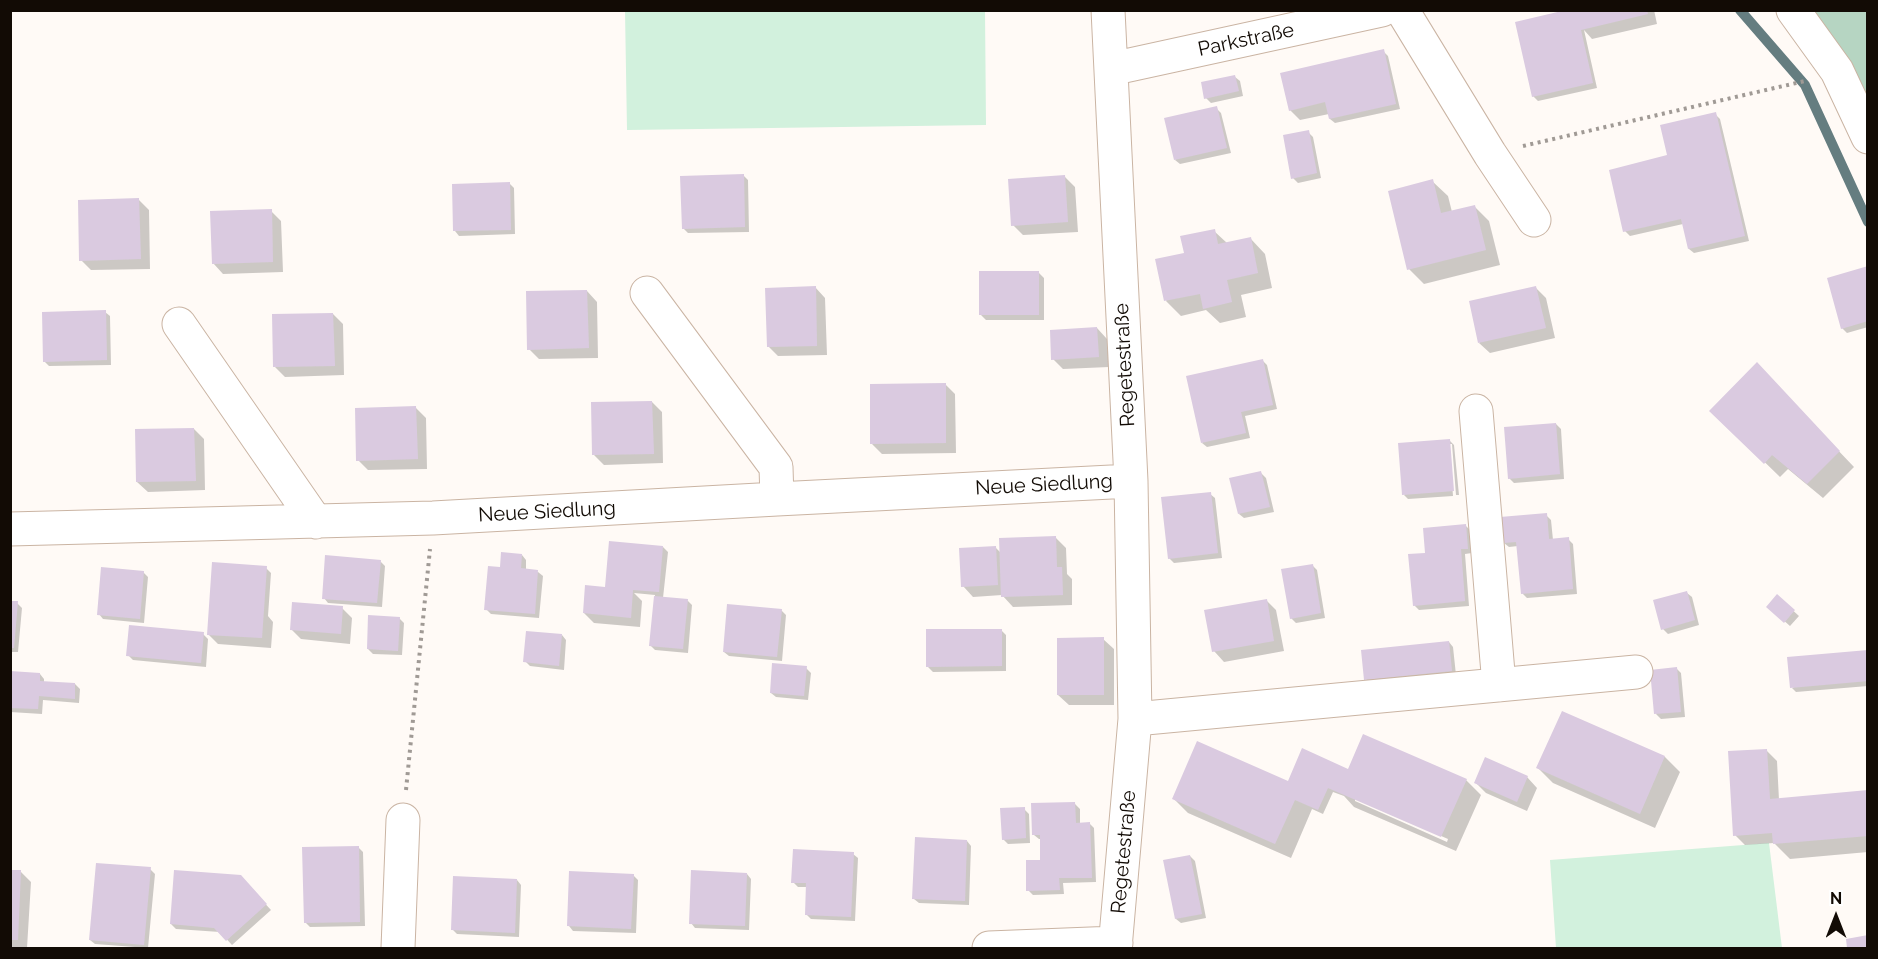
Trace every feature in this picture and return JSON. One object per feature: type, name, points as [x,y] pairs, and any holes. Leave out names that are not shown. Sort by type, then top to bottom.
[{"type":"street","name":"Regetestraße","points":[[1108,10],[1131,481],[1135,719],[1116,946]]},
{"type":"street","name":"Parkstraße","points":[[1111,69],[1382,10]]},
{"type":"street","points":[[1402,10],[1490,154],[1534,220]]},
{"type":"street","points":[[1793,10],[1837,71],[1868,137]]},
{"type":"street","points":[[647,292],[776,467],[777,499]]},
{"type":"street","points":[[179,324],[316,522]]},
{"type":"street","points":[[1476,411],[1499,685]]},
{"type":"street","name":"Neue Siedlung","points":[[10,530],[433,518],[1131,481]]},
{"type":"street","points":[[1135,719],[1636,672]]},
{"type":"street","points":[[398,948],[403,820]]},
{"type":"street","points":[[989,948],[1116,946]]},
{"type":"path","points":[[1490,154],[1789,85]]},
{"type":"path","points":[[403,820],[433,518]]},
{"type":"green space","points":[[625,11],[985,11],[986,125],[627,130]]},
{"type":"green space","points":[[1813,11],[1867,11],[1867,100]]},
{"type":"green space","points":[[1769,843],[1782,948],[1556,948],[1550,860]]},
{"type":"building","points":[[1566,10],[1647,10],[1648,14],[1581,30],[1593,83],[1532,97],[1515,22]]},
{"type":"building","points":[[1384,49],[1396,104],[1329,119],[1325,102],[1289,111],[1280,73]]},
{"type":"building","points":[[1235,75],[1239,91],[1204,99],[1201,82]]},
{"type":"building","points":[[1217,106],[1227,148],[1174,160],[1164,118]]},
{"type":"building","points":[[1716,112],[1745,236],[1688,249],[1681,219],[1623,232],[1609,170],[1667,155],[1660,125]]},
{"type":"building","points":[[1309,130],[1317,173],[1291,179],[1283,135]]},
{"type":"building","points":[[744,174],[745,227],[682,229],[680,176]]},
{"type":"building","points":[[1065,175],[1068,222],[1011,226],[1008,179]]},
{"type":"building","points":[[1433,179],[1441,213],[1475,205],[1486,250],[1407,270],[1388,191]]},
{"type":"building","points":[[510,182],[511,230],[453,231],[452,184]]},
{"type":"building","points":[[139,198],[141,259],[79,261],[78,200]]},
{"type":"building","points":[[272,209],[273,262],[212,264],[210,211]]},
{"type":"building","points":[[1215,229],[1218,244],[1251,237],[1258,273],[1227,280],[1232,302],[1203,309],[1200,294],[1164,301],[1155,259],[1184,253],[1180,236]]},
{"type":"building","points":[[1868,266],[1868,321],[1841,329],[1827,278]]},
{"type":"building","points":[[979,271],[1039,271],[1039,315],[979,315]]},
{"type":"building","points":[[816,286],[817,346],[767,347],[765,288]]},
{"type":"building","points":[[1536,286],[1546,328],[1478,343],[1469,301]]},
{"type":"building","points":[[587,290],[589,348],[527,350],[526,291]]},
{"type":"building","points":[[106,310],[107,360],[43,362],[42,312]]},
{"type":"building","points":[[333,313],[335,366],[273,367],[272,314]]},
{"type":"building","points":[[1097,327],[1099,357],[1051,360],[1050,330]]},
{"type":"building","points":[[1263,359],[1273,405],[1241,412],[1246,433],[1201,443],[1186,376]]},
{"type":"building","points":[[1757,362],[1840,451],[1807,484],[1772,455],[1764,464],[1709,411]]},
{"type":"building","points":[[946,383],[946,443],[870,444],[870,384]]},
{"type":"building","points":[[652,401],[654,454],[592,455],[591,402]]},
{"type":"building","points":[[416,406],[418,459],[356,461],[355,408]]},
{"type":"building","points":[[1556,423],[1560,474],[1508,479],[1504,427]]},
{"type":"building","points":[[194,428],[196,481],[136,482],[135,429]]},
{"type":"building","points":[[1450,439],[1454,491],[1402,495],[1398,443]]},
{"type":"building","points":[[1261,471],[1270,507],[1238,514],[1229,478]]},
{"type":"building","points":[[1211,492],[1218,553],[1168,559],[1161,497]]},
{"type":"building","points":[[1547,513],[1549,539],[1569,537],[1573,589],[1521,594],[1516,542],[1503,543],[1500,517]]},
{"type":"building","points":[[1466,524],[1468,549],[1461,549],[1465,601],[1413,606],[1408,554],[1425,553],[1423,528]]},
{"type":"building","points":[[1056,536],[1057,567],[1062,567],[1063,595],[1001,597],[999,538]]},
{"type":"building","points":[[609,541],[663,546],[659,592],[633,590],[631,618],[583,613],[585,585],[605,587]]},
{"type":"building","points":[[996,546],[998,585],[961,587],[959,548]]},
{"type":"building","points":[[501,552],[522,554],[521,568],[538,570],[535,614],[484,610],[488,566],[500,567]]},
{"type":"building","points":[[325,555],[381,560],[377,603],[322,599]]},
{"type":"building","points":[[212,562],[267,566],[262,638],[207,635]]},
{"type":"building","points":[[1313,564],[1321,613],[1290,619],[1281,569]]},
{"type":"building","points":[[101,567],[144,571],[140,619],[97,615]]},
{"type":"building","points":[[1687,591],[1695,620],[1661,630],[1653,600]]},
{"type":"building","points":[[1777,594],[1795,610],[1784,623],[1766,607]]},
{"type":"building","points":[[654,596],[688,599],[683,649],[649,646]]},
{"type":"building","points":[[1267,599],[1274,641],[1212,652],[1204,610]]},
{"type":"building","points":[[10,601],[18,601],[14,648],[10,648]]},
{"type":"building","points":[[292,602],[343,606],[341,634],[290,630]]},
{"type":"building","points":[[727,604],[782,609],[777,657],[723,652]]},
{"type":"building","points":[[368,615],[400,617],[398,651],[367,649]]},
{"type":"building","points":[[129,625],[204,632],[201,663],[126,656]]},
{"type":"building","points":[[926,629],[1002,629],[1002,666],[926,667]]},
{"type":"building","points":[[526,631],[562,634],[559,666],[523,662]]},
{"type":"building","points":[[1104,637],[1104,695],[1057,695],[1057,638]]},
{"type":"building","points":[[1449,641],[1452,671],[1364,680],[1361,650]]},
{"type":"building","points":[[1868,650],[1868,681],[1790,688],[1787,657]]},
{"type":"building","points":[[772,663],[807,666],[804,696],[770,693]]},
{"type":"building","points":[[1677,667],[1681,712],[1654,714],[1650,670]]},
{"type":"building","points":[[10,671],[40,673],[40,681],[75,683],[75,699],[39,696],[38,709],[10,708]]},
{"type":"building","points":[[1562,711],[1665,756],[1640,814],[1536,768]]},
{"type":"building","points":[[1363,734],[1467,779],[1441,837],[1328,788],[1318,810],[1295,800],[1275,844],[1172,799],[1197,741],[1288,781],[1302,748],[1348,769]]},
{"type":"building","points":[[1767,749],[1770,799],[1868,790],[1868,836],[1773,844],[1772,833],[1733,836],[1728,751]]},
{"type":"building","points":[[1485,757],[1528,776],[1517,802],[1474,783]]},
{"type":"building","points":[[1075,802],[1076,823],[1090,822],[1092,878],[1059,878],[1060,890],[1026,891],[1026,860],[1040,860],[1040,835],[1032,835],[1031,803]]},
{"type":"building","points":[[1025,807],[1026,838],[1002,840],[1000,808]]},
{"type":"building","points":[[915,837],[967,840],[965,901],[912,899]]},
{"type":"building","points":[[359,846],[360,922],[304,923],[302,847]]},
{"type":"building","points":[[793,849],[854,852],[851,917],[805,915],[806,883],[791,883]]},
{"type":"building","points":[[1190,855],[1202,914],[1175,919],[1163,860]]},
{"type":"building","points":[[96,863],[151,867],[144,945],[89,940]]},
{"type":"building","points":[[10,870],[21,870],[18,940],[10,940]]},
{"type":"building","points":[[174,870],[241,875],[267,904],[226,941],[214,928],[170,924]]},
{"type":"building","points":[[691,870],[747,873],[745,926],[689,924]]},
{"type":"building","points":[[569,871],[634,874],[631,929],[567,926]]},
{"type":"building","points":[[453,876],[517,879],[515,933],[451,930]]},
{"type":"building","points":[[1868,935],[1868,948],[1847,948],[1846,939]]},
{"type":"waterway","points":[[1740,10],[1805,85],[1868,222]]}]
